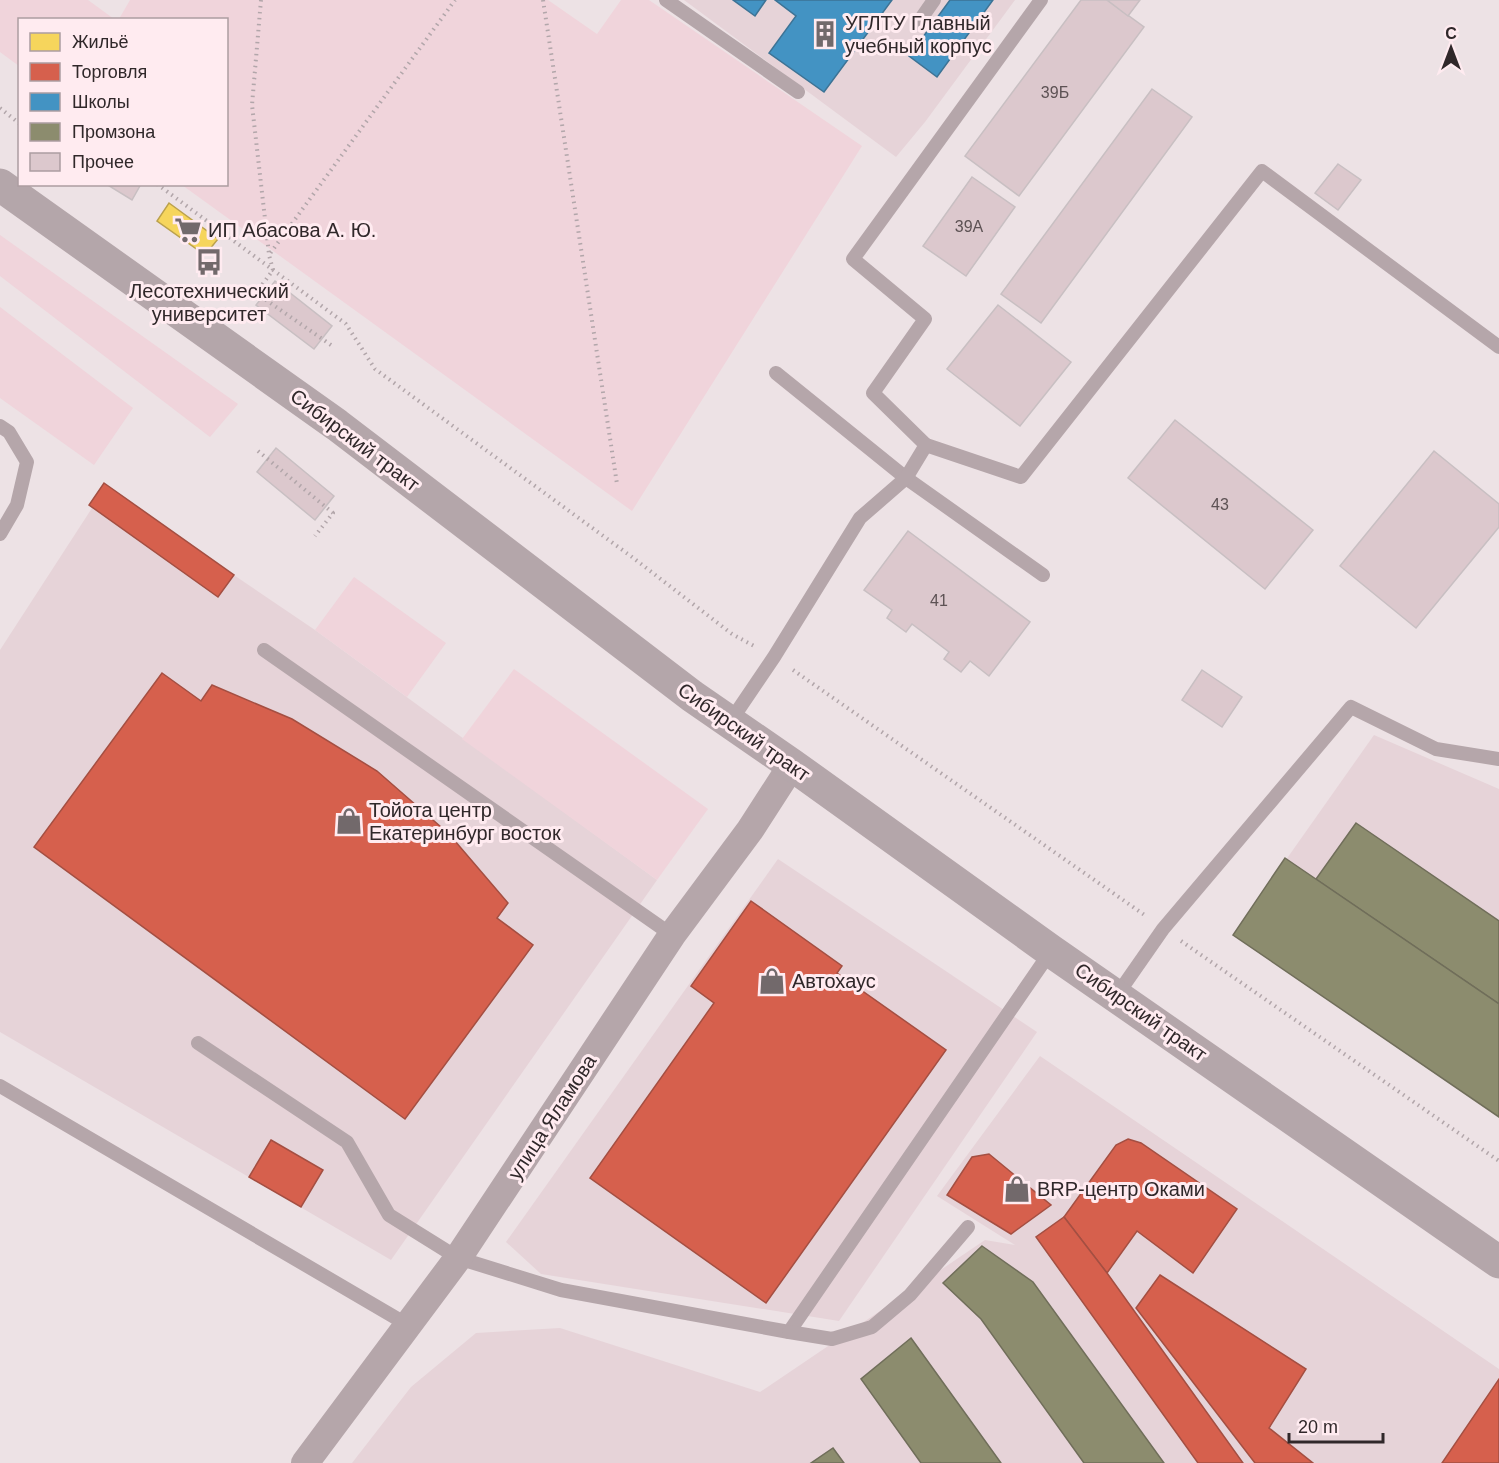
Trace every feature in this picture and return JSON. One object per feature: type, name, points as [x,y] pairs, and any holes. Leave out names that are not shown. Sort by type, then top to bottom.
[{"type":"main road","name":"Сибирский тракт","points":[[0,185],[337,425],[692,696],[1499,1263]]},
{"type":"street","name":"улица Яламова","points":[[304,1463],[458,1258],[672,935],[750,830],[792,765]]},
{"type":"lane","points":[[666,0],[798,92]]},
{"type":"lane","points":[[918,23],[934,0]]},
{"type":"lane","points":[[1041,0],[853,259],[925,319],[873,393],[926,444],[1021,477],[1262,171],[1499,347]]},
{"type":"lane","points":[[776,373],[906,478],[1043,575]]},
{"type":"lane","points":[[0,426],[9,432],[27,462],[17,506],[0,534]]},
{"type":"lane","points":[[730,722],[774,657],[860,518],[906,478],[926,444]]},
{"type":"lane","points":[[264,650],[672,935]]},
{"type":"lane","points":[[1117,995],[1163,928],[1351,707],[1436,749],[1499,759]]},
{"type":"lane","points":[[789,1332],[1052,951]]},
{"type":"lane","points":[[198,1043],[347,1142],[388,1215],[458,1258],[561,1290],[832,1339],[872,1327],[910,1295],[968,1227]]},
{"type":"lane","points":[[0,1086],[408,1325]]},
{"type":"path","points":[[261,0],[252,105],[269,255],[273,270]]},
{"type":"path","points":[[269,255],[455,0]]},
{"type":"path","points":[[543,0],[617,484]]},
{"type":"path","points":[[0,108],[18,122]]},
{"type":"path","points":[[160,186],[346,324],[375,369],[632,557],[732,634],[774,657],[1499,1161]]},
{"type":"path","points":[[273,270],[256,293],[331,345]]},
{"type":"path","points":[[258,451],[333,513],[315,536]]},
{"type":"shaded area","points":[[0,0],[88,0],[113,18],[18,18],[18,65],[0,52]]},
{"type":"shaded area","points":[[130,0],[548,0],[597,34],[621,0],[649,0],[862,146],[632,511],[183,186],[228,186],[228,18],[120,18]]},
{"type":"shaded area","points":[[684,0],[1015,0],[925,122],[896,157]]},
{"type":"shaded area","points":[[0,235],[238,404],[210,437],[0,276]]},
{"type":"shaded area","points":[[0,307],[133,408],[94,465],[0,398]]},
{"type":"shaded area","points":[[105,488],[315,630],[657,880],[391,1260],[0,1032],[0,650]]},
{"type":"shaded area","points":[[354,577],[446,643],[407,697],[315,630]]},
{"type":"shaded area","points":[[514,669],[708,809],[657,880],[462,739]]},
{"type":"shaded area","points":[[1374,735],[1499,789],[1499,1117],[1233,935]]},
{"type":"shaded area","points":[[778,859],[1037,1032],[839,1321],[541,1274],[506,1242]]},
{"type":"shaded area","points":[[1040,1056],[1499,1369],[1499,1463],[352,1463],[411,1387],[476,1333],[560,1328],[760,1392],[985,1240],[1015,1245],[937,1196]]},
{"type":"building: Жильё","points":[[169,203],[218,239],[205,255],[157,221]]},
{"type":"building: Торговля","points":[[104,483],[234,575],[218,597],[89,505]]},
{"type":"building: Торговля","points":[[162,673],[201,701],[212,685],[292,719],[377,771],[449,834],[508,903],[497,918],[533,945],[405,1119],[34,847]]},
{"type":"building: Торговля","points":[[751,901],[842,966],[837,973],[946,1050],[766,1303],[590,1178],[714,1003],[691,986]]},
{"type":"building: Торговля","points":[[1128,1139],[1141,1143],[1237,1209],[1193,1273],[1137,1231],[1107,1273],[1064,1217],[1116,1145]]},
{"type":"building: Торговля","points":[[271,1140],[323,1170],[301,1207],[249,1177]]},
{"type":"building: Торговля","points":[[989,1154],[1051,1205],[1011,1234],[947,1195],[972,1157]]},
{"type":"building: Торговля","points":[[1064,1217],[1107,1273],[1243,1463],[1198,1463],[1036,1237]]},
{"type":"building: Торговля","points":[[1160,1275],[1306,1369],[1269,1428],[1313,1463],[1255,1463],[1136,1308]]},
{"type":"building: Торговля","points":[[1499,1379],[1499,1463],[1442,1463]]},
{"type":"building: Школы","points":[[733,0],[766,0],[755,16]]},
{"type":"building: Школы","name":"УГЛТУ Главный учебный корпус","points":[[775,0],[892,0],[824,92],[769,53],[796,16]]},
{"type":"building: Школы","points":[[950,0],[993,0],[937,77],[909,56]]},
{"type":"building: Промзона","points":[[1356,823],[1499,921],[1499,1004],[1316,879]]},
{"type":"building: Промзона","points":[[1285,858],[1499,1004],[1499,1117],[1233,935]]},
{"type":"building: Промзона","points":[[982,1246],[1033,1282],[1164,1463],[1084,1463],[981,1319],[943,1283]]},
{"type":"building: Промзона","points":[[911,1338],[1001,1463],[921,1463],[861,1379]]},
{"type":"building: Промзона","points":[[833,1448],[844,1463],[811,1463]]},
{"type":"building: Прочее","points":[[1081,0],[1107,0],[1144,27],[1019,196],[965,156]]},
{"type":"building: Прочее","points":[[1107,0],[1140,0],[1128,16]]},
{"type":"building: Прочее","points":[[1152,89],[1192,117],[1041,323],[1001,294]]},
{"type":"building: Прочее","points":[[1338,164],[1361,180],[1338,210],[1315,193]]},
{"type":"building: Прочее","points":[[972,177],[1015,207],[966,276],[923,246]]},
{"type":"building: Прочее","points":[[109,186],[140,186],[132,200]]},
{"type":"building: Прочее","points":[[275,281],[332,326],[314,349],[256,305]]},
{"type":"building: Прочее","points":[[998,305],[1071,362],[1020,426],[947,369]]},
{"type":"building: Прочее","points":[[1175,420],[1313,530],[1265,589],[1128,478]]},
{"type":"building: Прочее","points":[[276,448],[334,496],[315,520],[257,472]]},
{"type":"building: Прочее","points":[[1434,451],[1499,504],[1499,527],[1416,628],[1340,566]]},
{"type":"building: Прочее","points":[[908,531],[1030,622],[989,676],[970,661],[961,672],[944,659],[949,652],[912,624],[906,632],[887,618],[892,610],[864,590]]},
{"type":"building: Прочее","points":[[1202,670],[1242,697],[1222,727],[1182,700]]},
{"type":"place","name":"УГЛТУ Главный учебный корпус","points":[[825,34]]},
{"type":"place","name":"ИП Абасова А. Ю.","points":[[188,230]]},
{"type":"place","name":"Лесотехнический университет","points":[[209,262]]},
{"type":"place","name":"Тойота центр Екатеринбург восток","points":[[349,821]]},
{"type":"place","name":"Автохаус","points":[[772,981]]},
{"type":"place","name":"BRP-центр Оками","points":[[1017,1189]]}]
